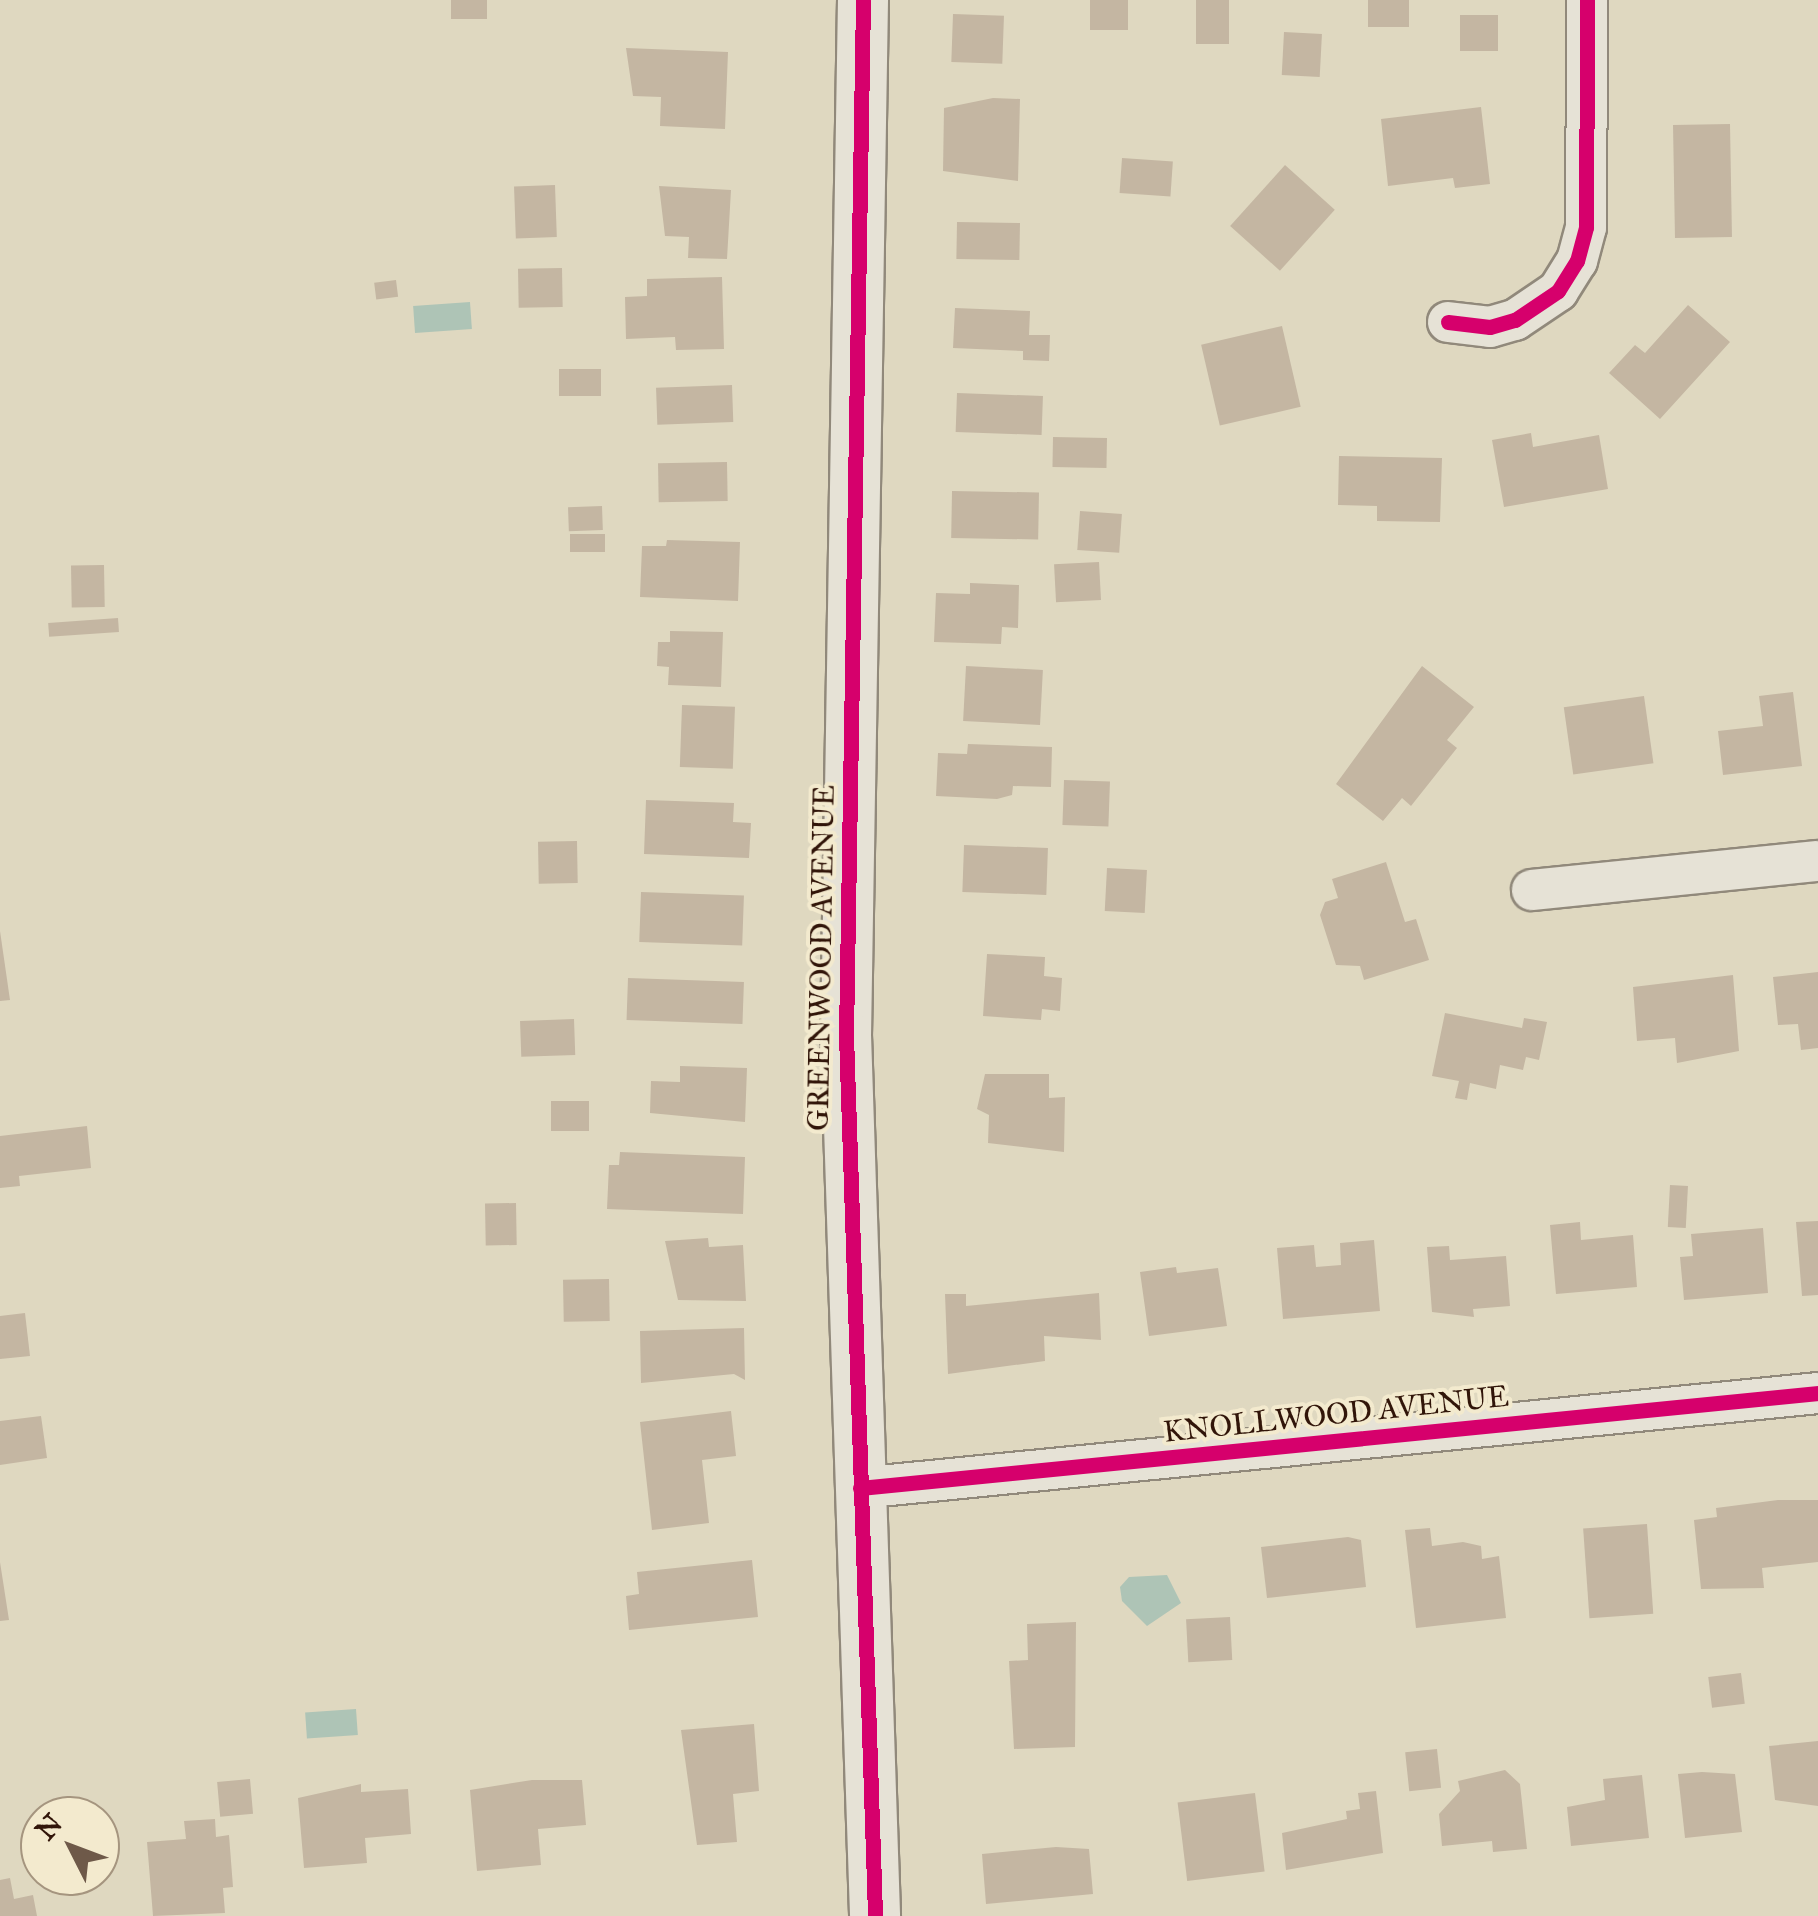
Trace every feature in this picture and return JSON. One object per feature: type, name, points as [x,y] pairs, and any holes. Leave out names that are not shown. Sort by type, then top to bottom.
[{"type":"street","name":"GREENWOOD AVENUE","points":[[863,0],[846,1036],[875,1916]]},
{"type":"street","points":[[1448,322],[1490,326],[1515,320],[1558,291],[1578,262],[1586,227],[1587,0]]},
{"type":"street","points":[[1532,890],[1818,861]]},
{"type":"street","name":"KNOLLWOOD AVENUE","points":[[860,1488],[1818,1394]]},
{"type":"shaded area","points":[[470,302],[472,329],[415,333],[413,306]]},
{"type":"shaded area","points":[[1167,1575],[1181,1603],[1147,1626],[1122,1601],[1120,1587],[1129,1577]]},
{"type":"shaded area","points":[[356,1709],[358,1735],[307,1738],[305,1713]]},
{"type":"building","points":[[451,0],[487,0],[487,19],[451,19]]},
{"type":"building","points":[[1090,0],[1128,0],[1128,30],[1090,30]]},
{"type":"building","points":[[1196,0],[1229,0],[1229,44],[1196,44]]},
{"type":"building","points":[[1368,0],[1409,0],[1409,27],[1368,27]]},
{"type":"building","points":[[953,14],[1004,16],[1002,64],[951,62]]},
{"type":"building","points":[[1460,15],[1498,15],[1498,51],[1460,51]]},
{"type":"building","points":[[1284,32],[1322,34],[1320,77],[1282,75]]},
{"type":"building","points":[[626,48],[728,52],[725,129],[660,126],[661,97],[633,96]]},
{"type":"building","points":[[993,98],[1020,99],[1018,181],[943,171],[944,108]]},
{"type":"building","points":[[1481,107],[1490,184],[1455,188],[1453,178],[1388,186],[1381,119]]},
{"type":"building","points":[[1730,124],[1732,237],[1675,238],[1673,125]]},
{"type":"building","points":[[1122,158],[1173,162],[1170,196],[1120,193]]},
{"type":"building","points":[[1285,165],[1335,210],[1280,271],[1230,226]]},
{"type":"building","points":[[555,185],[557,237],[516,238],[514,186]]},
{"type":"building","points":[[659,186],[731,190],[727,259],[688,258],[689,237],[665,236]]},
{"type":"building","points":[[957,222],[1020,223],[1019,260],[956,259]]},
{"type":"building","points":[[562,268],[563,307],[519,308],[518,269]]},
{"type":"building","points":[[722,277],[724,349],[676,350],[675,337],[626,339],[625,297],[647,296],[647,279]]},
{"type":"building","points":[[396,280],[398,297],[376,300],[374,283]]},
{"type":"building","points":[[1688,305],[1730,342],[1660,419],[1609,373],[1635,345],[1645,353]]},
{"type":"building","points":[[955,308],[1030,311],[1029,335],[1050,335],[1049,361],[1023,360],[1023,351],[953,348]]},
{"type":"building","points":[[1282,326],[1301,407],[1220,426],[1201,345]]},
{"type":"building","points":[[559,369],[601,369],[601,396],[559,396]]},
{"type":"building","points":[[732,385],[733,422],[657,425],[656,388]]},
{"type":"building","points":[[957,393],[1043,396],[1042,435],[956,432]]},
{"type":"building","points":[[1531,433],[1533,447],[1599,435],[1608,489],[1504,507],[1492,440]]},
{"type":"building","points":[[1053,437],[1107,438],[1106,468],[1052,467]]},
{"type":"building","points":[[1339,456],[1442,458],[1440,522],[1377,521],[1377,506],[1338,505]]},
{"type":"building","points":[[727,462],[728,501],[659,502],[658,463]]},
{"type":"building","points":[[952,491],[1039,493],[1038,540],[951,538]]},
{"type":"building","points":[[602,506],[603,530],[569,531],[568,507]]},
{"type":"building","points":[[1080,511],[1122,514],[1119,553],[1077,550]]},
{"type":"building","points":[[570,534],[605,534],[605,552],[570,552]]},
{"type":"building","points":[[667,540],[740,542],[738,601],[640,597],[642,546],[666,546]]},
{"type":"building","points":[[1099,562],[1101,600],[1056,602],[1054,564]]},
{"type":"building","points":[[104,565],[105,607],[72,608],[71,566]]},
{"type":"building","points":[[970,583],[1019,585],[1018,628],[1002,627],[1001,644],[934,642],[936,593],[970,594]]},
{"type":"building","points":[[118,618],[119,632],[49,637],[48,623]]},
{"type":"building","points":[[670,631],[723,632],[721,687],[668,685],[669,667],[657,666],[658,642],[670,642]]},
{"type":"building","points":[[966,666],[1043,670],[1040,725],[963,721]]},
{"type":"building","points":[[1422,666],[1474,707],[1447,740],[1457,748],[1411,806],[1402,798],[1383,821],[1336,784]]},
{"type":"building","points":[[1793,692],[1802,766],[1723,775],[1718,731],[1763,726],[1759,696]]},
{"type":"building","points":[[1644,696],[1653,763],[1573,775],[1564,707]]},
{"type":"building","points":[[682,705],[735,707],[733,769],[680,767]]},
{"type":"building","points":[[968,744],[1052,747],[1051,787],[1013,786],[1012,795],[997,799],[936,796],[938,753],[967,754]]},
{"type":"building","points":[[1064,780],[1110,782],[1108,827],[1062,825]]},
{"type":"building","points":[[646,800],[734,803],[733,822],[751,823],[749,858],[644,854]]},
{"type":"building","points":[[577,841],[578,883],[539,884],[538,842]]},
{"type":"building","points":[[964,845],[1048,848],[1046,895],[962,892]]},
{"type":"building","points":[[1386,862],[1405,922],[1416,919],[1429,960],[1364,980],[1360,966],[1336,965],[1320,915],[1325,902],[1338,898],[1332,879]]},
{"type":"building","points":[[1107,868],[1147,870],[1145,913],[1105,911]]},
{"type":"building","points":[[641,892],[744,896],[742,946],[639,942]]},
{"type":"building","points":[[0,931],[10,1000],[0,1001]]},
{"type":"building","points":[[987,954],[1045,957],[1044,976],[1062,978],[1060,1011],[1042,1009],[1041,1020],[983,1016]]},
{"type":"building","points":[[1818,972],[1818,1048],[1801,1050],[1798,1024],[1778,1025],[1773,977]]},
{"type":"building","points":[[1733,975],[1739,1051],[1677,1063],[1675,1038],[1637,1041],[1633,987]]},
{"type":"building","points":[[628,978],[744,982],[742,1024],[627,1020]]},
{"type":"building","points":[[1445,1013],[1522,1028],[1524,1018],[1547,1022],[1539,1060],[1526,1057],[1523,1070],[1500,1065],[1496,1089],[1470,1083],[1467,1100],[1455,1098],[1459,1081],[1432,1076]]},
{"type":"building","points":[[574,1019],[575,1055],[521,1057],[520,1021]]},
{"type":"building","points":[[680,1066],[747,1068],[745,1122],[650,1113],[651,1081],[680,1082]]},
{"type":"building","points":[[985,1074],[1049,1074],[1049,1098],[1065,1097],[1064,1152],[988,1143],[989,1115],[977,1109]]},
{"type":"building","points":[[551,1101],[589,1101],[589,1131],[551,1131]]},
{"type":"building","points":[[87,1126],[91,1168],[19,1176],[20,1186],[0,1188],[0,1136]]},
{"type":"building","points":[[620,1152],[745,1157],[743,1214],[607,1209],[609,1165],[619,1165]]},
{"type":"building","points":[[1670,1185],[1688,1186],[1686,1228],[1668,1227]]},
{"type":"building","points":[[516,1203],[517,1245],[486,1246],[485,1204]]},
{"type":"building","points":[[1818,1221],[1818,1295],[1802,1296],[1796,1222]]},
{"type":"building","points":[[1580,1222],[1581,1240],[1633,1235],[1637,1287],[1556,1294],[1550,1225]]},
{"type":"building","points":[[1763,1228],[1768,1293],[1684,1300],[1680,1257],[1693,1256],[1691,1234]]},
{"type":"building","points":[[708,1238],[709,1247],[743,1245],[746,1301],[678,1300],[665,1241]]},
{"type":"building","points":[[1374,1240],[1380,1311],[1283,1319],[1277,1248],[1314,1245],[1316,1267],[1341,1265],[1340,1243]]},
{"type":"building","points":[[1449,1246],[1450,1260],[1506,1256],[1510,1306],[1473,1309],[1474,1317],[1432,1312],[1427,1247]]},
{"type":"building","points":[[1176,1267],[1177,1273],[1218,1268],[1227,1326],[1149,1336],[1140,1272]]},
{"type":"building","points":[[609,1279],[610,1321],[564,1322],[563,1280]]},
{"type":"building","points":[[1099,1293],[1101,1340],[1044,1336],[1045,1361],[948,1374],[945,1294],[966,1294],[966,1306]]},
{"type":"building","points":[[25,1313],[30,1356],[0,1359],[0,1316]]},
{"type":"building","points":[[744,1328],[745,1380],[734,1374],[641,1383],[640,1331]]},
{"type":"building","points":[[731,1411],[736,1456],[702,1460],[709,1523],[652,1530],[640,1422]]},
{"type":"building","points":[[41,1416],[47,1458],[0,1465],[0,1421]]},
{"type":"building","points":[[1778,1500],[1818,1500],[1818,1562],[1762,1568],[1764,1588],[1701,1589],[1694,1520],[1717,1517],[1716,1508]]},
{"type":"building","points":[[1647,1524],[1653,1614],[1589,1618],[1583,1528]]},
{"type":"building","points":[[1430,1528],[1432,1546],[1463,1542],[1481,1546],[1482,1559],[1499,1556],[1506,1618],[1416,1628],[1405,1530]]},
{"type":"building","points":[[1348,1537],[1361,1540],[1366,1587],[1267,1598],[1261,1547]]},
{"type":"building","points":[[752,1560],[758,1617],[629,1630],[626,1596],[639,1594],[637,1572]]},
{"type":"building","points":[[0,1562],[9,1620],[0,1621]]},
{"type":"building","points":[[1230,1617],[1232,1660],[1188,1662],[1186,1619]]},
{"type":"building","points":[[1076,1622],[1075,1747],[1014,1749],[1009,1661],[1028,1660],[1027,1624]]},
{"type":"building","points":[[1741,1673],[1745,1704],[1712,1708],[1708,1677]]},
{"type":"building","points":[[754,1724],[759,1791],[733,1794],[737,1842],[697,1845],[681,1730]]},
{"type":"building","points":[[1818,1741],[1818,1806],[1775,1800],[1769,1746]]},
{"type":"building","points":[[1437,1749],[1441,1788],[1409,1791],[1405,1752]]},
{"type":"building","points":[[1505,1770],[1520,1784],[1527,1849],[1493,1852],[1492,1841],[1442,1846],[1439,1814],[1460,1791],[1458,1781]]},
{"type":"building","points":[[1678,1774],[1735,1774],[1742,1832],[1685,1838]]},
{"type":"building","points":[[1642,1775],[1649,1838],[1571,1846],[1567,1807],[1605,1800],[1603,1779]]},
{"type":"building","points":[[250,1779],[253,1814],[220,1817],[217,1782]]},
{"type":"building","points":[[532,1780],[582,1780],[586,1825],[538,1829],[541,1865],[477,1871],[470,1790]]},
{"type":"building","points":[[361,1784],[361,1792],[408,1789],[411,1834],[365,1838],[367,1863],[304,1868],[298,1798]]},
{"type":"building","points":[[1376,1791],[1383,1853],[1286,1870],[1282,1833],[1347,1819],[1346,1811],[1360,1809],[1358,1793]]},
{"type":"building","points":[[1255,1793],[1265,1871],[1187,1881],[1178,1803]]},
{"type":"building","points":[[215,1819],[216,1837],[229,1835],[233,1887],[223,1888],[225,1913],[153,1916],[147,1842],[186,1839],[184,1821]]},
{"type":"building","points":[[1056,1847],[1089,1849],[1093,1894],[986,1904],[982,1854]]},
{"type":"building","points":[[10,1878],[14,1899],[33,1896],[37,1916],[0,1916],[0,1880]]},
{"type":"cycle path","points":[[863,0],[846,1035],[875,1916]]},
{"type":"cycle path","points":[[1448,322],[1490,327],[1515,320],[1558,291],[1577,261],[1586,227],[1587,0]]},
{"type":"cycle path","points":[[860,1488],[1818,1393]]}]
